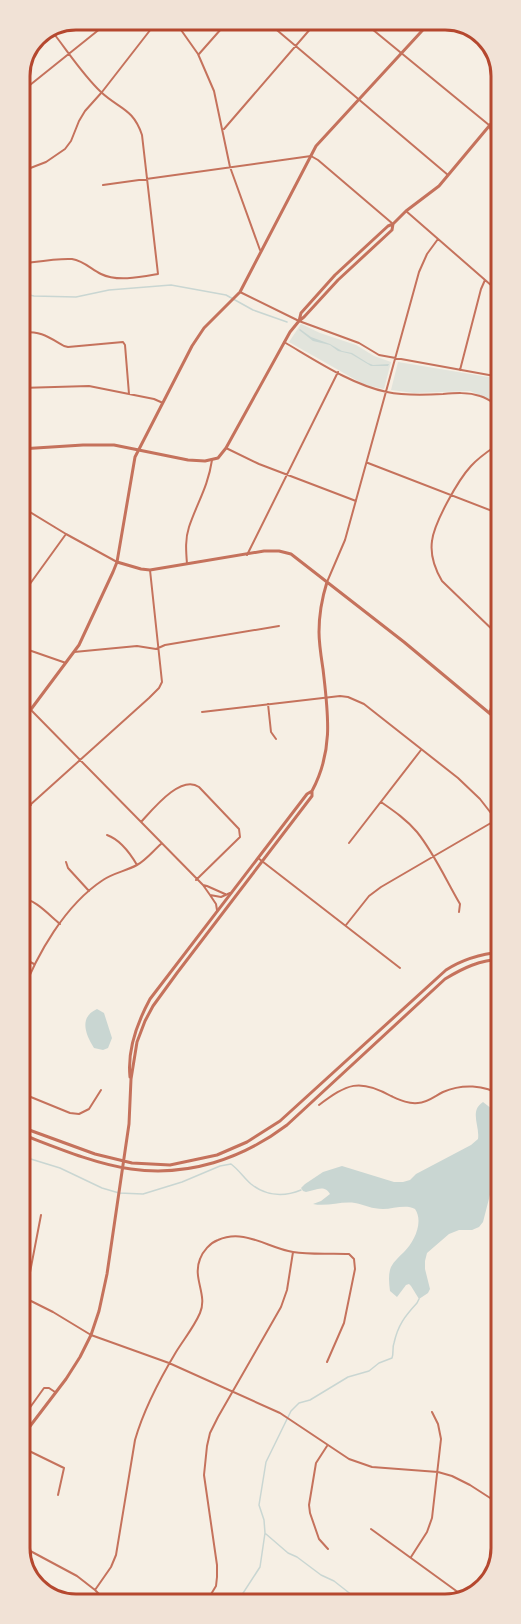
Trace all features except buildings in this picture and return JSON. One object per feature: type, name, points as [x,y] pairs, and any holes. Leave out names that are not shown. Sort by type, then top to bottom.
[{"type":"street","points":[[30,85],[98,30]]},
{"type":"street","points":[[30,168],[46,162],[65,149],[85,111],[150,30]]},
{"type":"street","points":[[181,30],[198,54],[214,91],[230,167],[261,253]]},
{"type":"street","points":[[198,54],[220,30]]},
{"type":"street","points":[[278,30],[448,175]]},
{"type":"street","points":[[223,131],[310,30]]},
{"type":"street","points":[[373,30],[489,125],[491,131]]},
{"type":"street","points":[[217,910],[216,904],[202,885],[31,710],[79,645],[117,562],[138,449],[200,334],[240,292],[321,140],[423,30]]},
{"type":"street","points":[[30,263],[73,260],[85,263],[102,275],[112,278],[158,273],[142,135],[127,110],[102,92],[55,35]]},
{"type":"street","points":[[30,448],[96,444],[138,449],[188,460],[218,458],[226,448],[284,342],[299,321],[338,280],[392,230],[393,224],[432,192],[489,125]]},
{"type":"street","points":[[103,185],[311,156],[393,224]]},
{"type":"street","points":[[406,212],[491,285]]},
{"type":"street","points":[[30,1426],[80,1357],[91,1335],[103,1296],[129,1124],[131,1079],[137,1042],[148,1015],[177,973],[312,796],[324,763],[328,740],[326,697],[318,634],[319,615],[327,582],[345,540],[420,272],[427,254],[438,239]]},
{"type":"street","points":[[460,370],[485,280]]},
{"type":"street","points":[[240,292],[299,321],[359,343],[379,355],[491,375]]},
{"type":"street","points":[[30,331],[43,333],[68,347],[123,342],[129,394]]},
{"type":"street","points":[[284,342],[338,372],[365,385],[387,392],[466,393],[491,402]]},
{"type":"street","points":[[247,555],[338,372]]},
{"type":"street","points":[[30,388],[89,386],[163,403]]},
{"type":"street","points":[[226,448],[258,464],[356,501]]},
{"type":"street","points":[[491,450],[471,466],[463,476],[437,524],[432,541],[437,573],[447,586],[491,628]]},
{"type":"street","points":[[187,565],[186,545],[189,526],[205,490],[212,460]]},
{"type":"street","points":[[367,462],[491,510]]},
{"type":"street","points":[[30,512],[117,562],[141,569],[187,565],[264,551],[288,553],[404,642],[489,713],[491,708]]},
{"type":"street","points":[[30,584],[66,534]]},
{"type":"street","points":[[31,805],[159,688],[162,682],[150,570]]},
{"type":"street","points":[[74,652],[136,646],[156,649],[279,626]]},
{"type":"street","points":[[30,650],[66,663]]},
{"type":"street","points":[[202,712],[326,697],[340,696],[357,700],[471,789],[491,812]]},
{"type":"street","points":[[268,704],[271,732],[276,739]]},
{"type":"street","points":[[349,843],[421,750]]},
{"type":"street","points":[[141,822],[179,787],[194,784],[239,829],[241,834],[238,839],[196,880]]},
{"type":"street","points":[[131,1079],[129,1065],[133,1038],[144,1011],[161,984],[217,910],[307,794],[312,791]]},
{"type":"street","points":[[381,802],[417,832],[459,904],[459,912]]},
{"type":"street","points":[[346,925],[369,896],[381,887],[491,823]]},
{"type":"street","points":[[107,836],[114,838],[122,845],[137,865]]},
{"type":"street","points":[[30,974],[48,939],[89,891],[105,879],[137,865],[161,844]]},
{"type":"street","points":[[258,858],[400,968]]},
{"type":"street","points":[[66,862],[68,868],[89,891]]},
{"type":"street","points":[[202,885],[207,885],[225,894]]},
{"type":"street","points":[[210,895],[221,897],[231,893],[236,895]]},
{"type":"street","points":[[30,900],[60,924]]},
{"type":"street","points":[[30,1130],[123,1162],[154,1165],[182,1163],[216,1155],[261,1135],[286,1115],[446,970],[474,956],[491,953]]},
{"type":"street","points":[[30,1137],[123,1168],[159,1171],[197,1167],[227,1159],[252,1148],[287,1125],[445,979],[467,966],[491,961]]},
{"type":"street","points":[[30,962],[34,964]]},
{"type":"street","points":[[144,1011],[148,1015]]},
{"type":"street","points":[[319,1105],[342,1089],[361,1084],[378,1088],[399,1100],[412,1104],[425,1102],[461,1087],[491,1090]]},
{"type":"street","points":[[30,1097],[70,1113],[79,1114],[89,1110],[100,1090]]},
{"type":"street","points":[[30,1275],[41,1215]]},
{"type":"street","points":[[95,1590],[111,1567],[116,1554],[138,1430],[169,1363],[200,1313],[203,1298],[197,1275],[198,1263],[209,1245],[228,1236],[241,1236],[293,1252],[349,1254],[354,1259],[355,1269],[344,1323],[327,1362]]},
{"type":"street","points":[[211,1594],[216,1586],[217,1565],[205,1460],[210,1433],[285,1299],[293,1252]]},
{"type":"street","points":[[30,1300],[91,1335],[169,1363],[280,1413],[349,1459],[372,1467],[438,1472],[453,1476],[491,1499]]},
{"type":"street","points":[[30,1407],[44,1388],[49,1388],[55,1393]]},
{"type":"street","points":[[411,1557],[427,1532],[432,1518],[441,1439],[438,1424],[432,1412]]},
{"type":"street","points":[[327,1446],[316,1463],[309,1505],[319,1539],[328,1549]]},
{"type":"street","points":[[30,1451],[64,1468],[58,1495]]},
{"type":"street","points":[[371,1529],[458,1592]]},
{"type":"street","points":[[30,1551],[78,1576],[99,1594]]},
{"type":"shaded area","points":[[301,324],[356,345],[374,356],[391,362],[384,389],[365,385],[289,342]]},
{"type":"shaded area","points":[[300,329],[311,337],[352,353],[373,365],[389,364],[388,366],[371,366],[351,354],[338,351],[330,345],[313,341]]},
{"type":"shaded area","points":[[398,362],[491,378],[491,400],[470,391],[414,393],[391,390]]},
{"type":"shaded area","points":[[97,1009],[104,1013],[112,1038],[108,1048],[103,1050],[94,1048],[85,1026],[91,1012]]},
{"type":"shaded area","points":[[483,1102],[491,1108],[491,1191],[483,1222],[472,1230],[459,1230],[449,1234],[427,1253],[425,1269],[430,1289],[428,1293],[419,1299],[409,1284],[397,1297],[390,1291],[389,1273],[392,1265],[408,1248],[417,1232],[418,1214],[415,1209],[404,1207],[379,1209],[355,1203],[313,1204],[330,1194],[328,1191],[320,1188],[306,1192],[301,1188],[323,1172],[342,1166],[394,1182],[410,1180],[416,1174],[478,1139],[476,1114]]},
{"type":"waterway","points":[[30,295],[76,297],[109,290],[171,285],[226,295],[253,310],[287,322]]},
{"type":"waterway","points":[[30,1159],[60,1168],[102,1188],[119,1193],[143,1194],[231,1164],[251,1184],[263,1191],[288,1194],[301,1190]]},
{"type":"waterway","points":[[242,1594],[260,1567],[265,1533],[259,1505],[266,1462],[291,1411],[299,1403],[310,1400],[348,1377],[369,1371],[379,1363],[392,1358],[393,1345],[400,1326],[419,1299]]},
{"type":"waterway","points":[[266,1534],[288,1553],[334,1581],[351,1594]]}]
